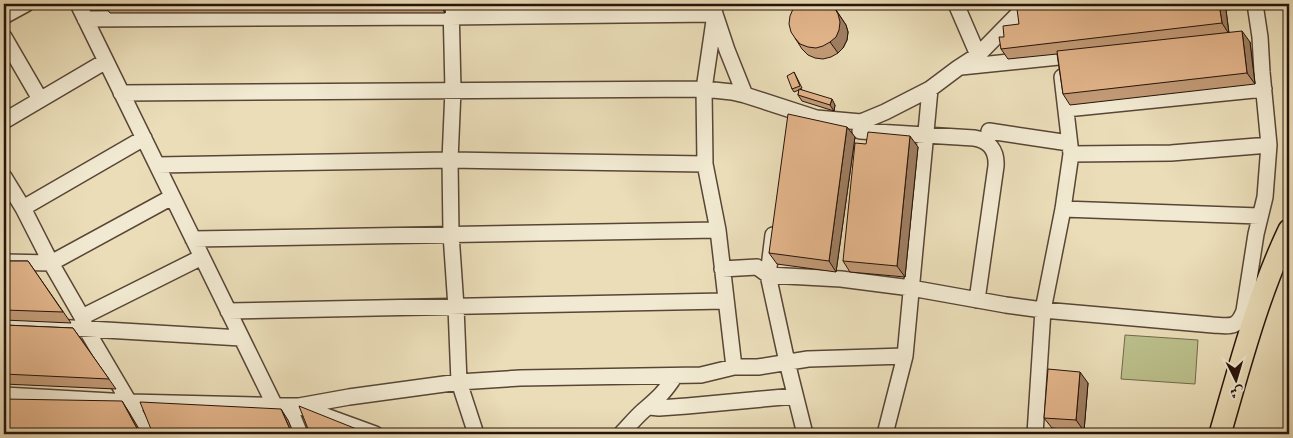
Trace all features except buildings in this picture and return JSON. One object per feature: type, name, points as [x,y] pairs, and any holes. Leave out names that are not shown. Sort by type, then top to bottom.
[{"type":"highway","points":[[1220,434],[1250,329],[1266,284],[1289,230]]},
{"type":"highway","points":[[1235,434],[1263,333],[1279,283],[1289,260]]},
{"type":"street","points":[[4,16],[26,4]]},
{"type":"street","points":[[78,4],[241,338],[288,406],[300,434]]},
{"type":"street","points":[[956,4],[978,55]]},
{"type":"street","points":[[722,269],[757,268],[768,275],[842,274],[977,300],[1043,310],[1213,325],[1229,326],[1236,324],[1241,320],[1244,311],[1259,216],[1265,197],[1269,145],[1260,36],[1255,4]]},
{"type":"street","points":[[860,132],[885,112],[930,89],[978,55],[1031,5]]},
{"type":"street","points":[[86,19],[451,10],[714,9]]},
{"type":"street","points":[[714,9],[704,89],[705,164],[718,230],[734,367]]},
{"type":"street","points":[[714,9],[727,50],[745,95]]},
{"type":"street","points":[[451,10],[453,90],[450,160],[451,234],[456,307],[458,382],[476,434]]},
{"type":"street","points":[[1241,38],[1260,36]]},
{"type":"street","points":[[4,37],[40,100]]},
{"type":"street","points":[[958,68],[1089,54]]},
{"type":"street","points":[[1035,434],[1043,310],[1063,209],[1070,148],[1060,57]]},
{"type":"street","points":[[4,121],[106,61]]},
{"type":"street","points":[[121,92],[704,89],[745,95],[860,132],[980,139],[989,145],[995,154],[996,166],[977,300]]},
{"type":"street","points":[[885,434],[905,356],[930,89]]},
{"type":"street","points":[[1066,109],[1264,89]]},
{"type":"street","points":[[787,128],[790,109]]},
{"type":"street","points":[[989,131],[1070,148],[1171,153],[1269,145]]},
{"type":"street","points":[[15,201],[144,138]]},
{"type":"street","points":[[157,165],[450,160],[705,164]]},
{"type":"street","points":[[4,177],[15,201],[147,434]]},
{"type":"street","points":[[4,262],[51,263],[172,196]]},
{"type":"street","points":[[1063,209],[1259,216]]},
{"type":"street","points":[[775,226],[768,275],[805,434]]},
{"type":"street","points":[[193,239],[718,230]]},
{"type":"street","points":[[84,323],[202,257]]},
{"type":"street","points":[[228,311],[725,301]]},
{"type":"street","points":[[4,324],[84,323],[241,338]]},
{"type":"street","points":[[4,395],[129,402],[288,406],[458,382],[520,378],[702,375],[734,367],[758,367],[808,359],[905,356]]},
{"type":"street","points":[[621,434],[666,390],[674,376]]},
{"type":"street","points":[[649,407],[678,407],[795,396]]},
{"type":"street","points":[[288,406],[375,434]]},
{"type":"green space","points":[[1125,335],[1198,340],[1195,384],[1121,379]]}]
